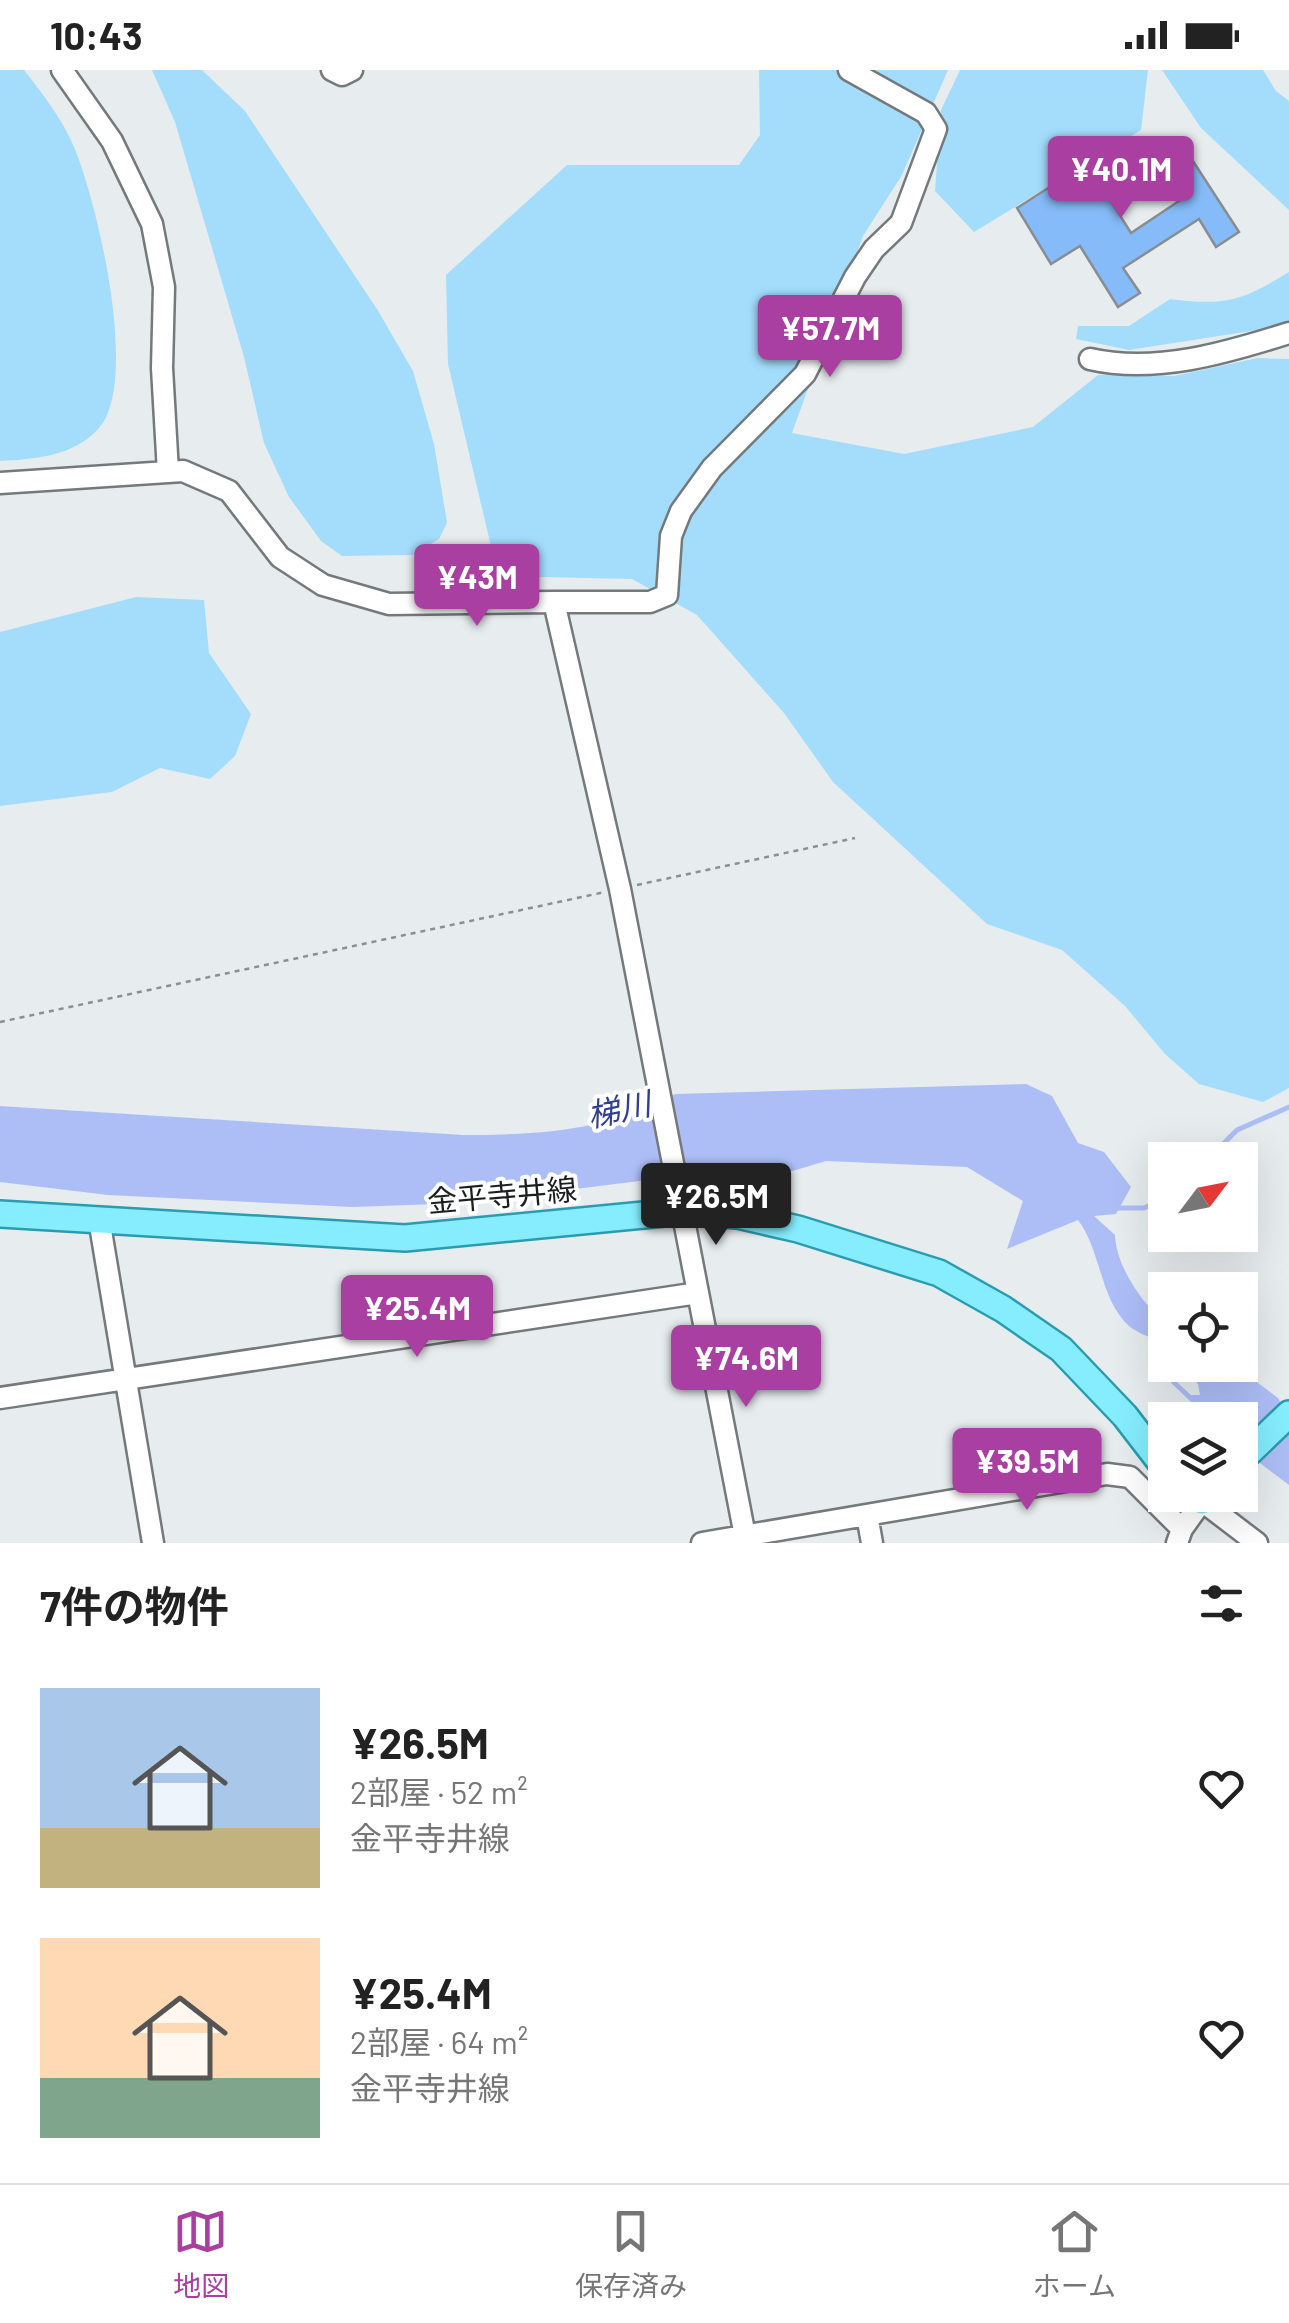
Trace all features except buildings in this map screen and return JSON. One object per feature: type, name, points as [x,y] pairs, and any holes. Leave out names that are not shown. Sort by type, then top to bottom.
[{"type":"main road","name":"金平寺井線","points":[[0,1214],[405,1238],[685,1211],[737,1216],[798,1229],[938,1273],[1061,1349],[1148,1446]]},
{"type":"main road","points":[[1258,1444],[1289,1414]]},
{"type":"street","points":[[62,70],[112,141],[152,224],[164,288],[168,472]]},
{"type":"street","points":[[332,70],[342,75],[352,70]]},
{"type":"street","points":[[0,483],[183,471],[229,491],[280,558],[323,586],[389,604],[650,602],[666,594],[671,536],[681,511],[712,468],[793,390],[855,277],[874,249],[902,223],[936,128],[926,113],[849,70]]},
{"type":"street","points":[[1090,359],[1123,367],[1151,366],[1289,333]]},
{"type":"street","points":[[554,602],[620,889],[745,1536]]},
{"type":"street","points":[[99,1219],[128,1377],[152,1543]]},
{"type":"street","points":[[0,1398],[698,1293]]},
{"type":"street","points":[[702,1543],[1107,1474],[1130,1477],[1180,1536],[1194,1512]]},
{"type":"street","points":[[1220,1512],[1257,1543]]},
{"type":"street","points":[[867,1515],[872,1543]]},
{"type":"path","points":[[0,1022],[855,838]]},
{"type":"shaded area","points":[[0,70],[24,70],[74,147],[103,247],[115,333],[116,372],[111,405],[89,438],[53,455],[0,461]]},
{"type":"shaded area","points":[[152,70],[202,70],[245,111],[377,309],[413,371],[434,444],[447,523],[439,539],[412,555],[342,556],[321,541],[289,497],[264,443],[244,357],[175,122]]},
{"type":"shaded area","points":[[759,70],[948,70],[902,175],[863,236],[792,433],[904,454],[1033,427],[1098,375],[1174,376],[1258,358],[1289,359],[1289,1088],[1263,1102],[1199,1084],[1165,1054],[1125,1006],[1062,950],[987,924],[833,782],[784,713],[697,615],[632,579],[498,576],[448,364],[446,275],[567,165],[739,165],[760,135]]},
{"type":"shaded area","points":[[960,70],[1148,70],[1141,130],[974,232],[935,191],[941,110]]},
{"type":"shaded area","points":[[1162,70],[1263,70],[1276,91],[1289,101],[1289,210],[1201,128]]},
{"type":"shaded area","points":[[1289,272],[1289,325],[1129,350],[1076,339],[1078,326],[1129,326],[1170,299],[1232,299]]},
{"type":"shaded area","points":[[136,597],[204,600],[209,653],[251,714],[235,756],[210,779],[160,768],[112,792],[0,806],[0,632]]},
{"type":"shaded area","points":[[1026,1084],[1052,1096],[1078,1143],[1104,1152],[1131,1187],[1116,1214],[1094,1216],[1115,1235],[1120,1259],[1148,1305],[1148,1336],[1133,1329],[1119,1315],[1078,1220],[1007,1249],[1023,1201],[967,1167],[826,1161],[789,1172],[663,1178],[464,1203],[353,1207],[108,1195],[0,1182],[0,1106],[491,1135],[546,1132],[599,1123],[675,1094]]},
{"type":"shaded area","points":[[1170,1382],[1177,1382],[1191,1395],[1200,1395],[1198,1384],[1257,1382],[1278,1398],[1289,1419],[1289,1485],[1258,1462],[1258,1402],[1191,1402]]},
{"type":"waterway","points":[[1225,1142],[1237,1130],[1289,1107]]},
{"type":"waterway","points":[[1112,1208],[1148,1206]]},
{"type":"water label","name":"梯川","points":[[619,1110]]}]
